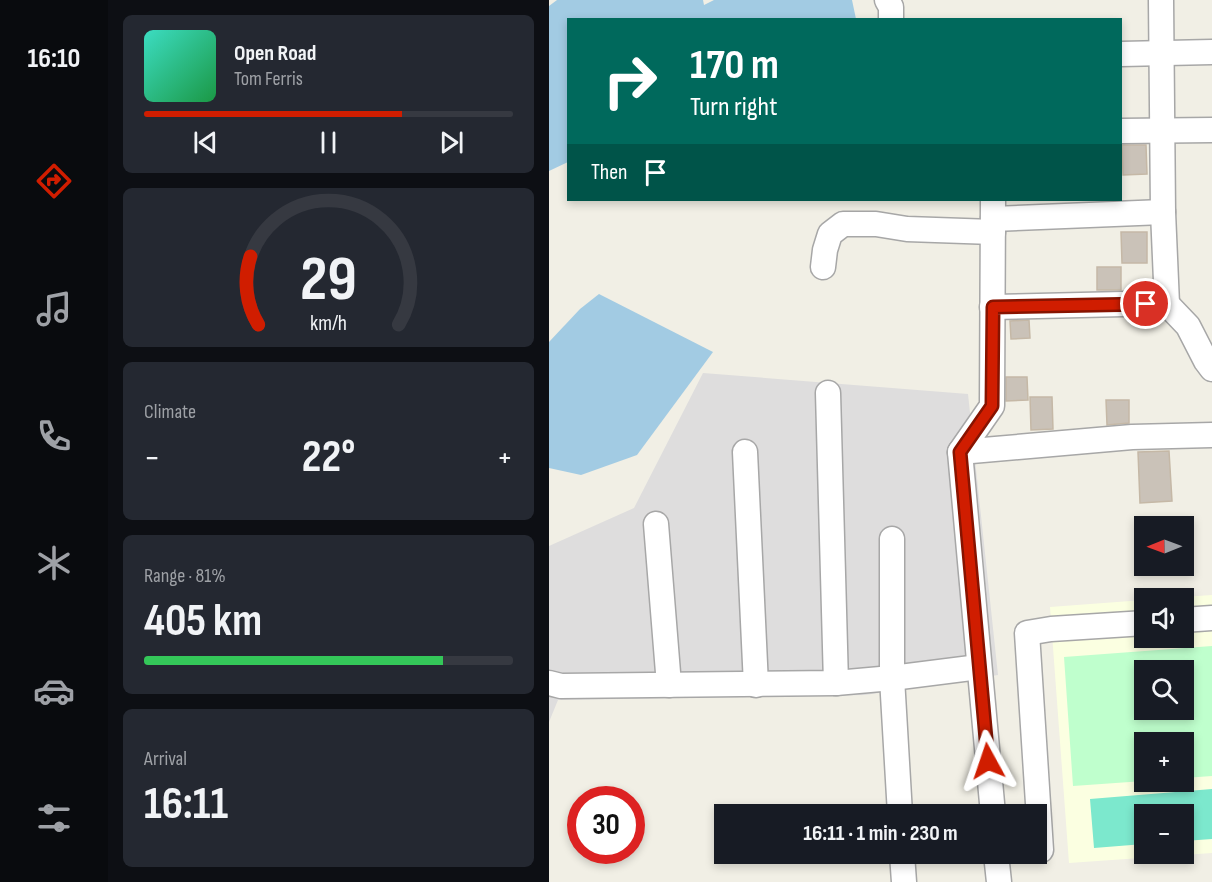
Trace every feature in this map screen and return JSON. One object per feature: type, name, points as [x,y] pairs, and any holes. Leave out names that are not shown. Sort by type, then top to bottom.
[{"type":"street","points":[[888,0],[891,18]]},
{"type":"street","points":[[1161,0],[1163,212],[1167,304],[1188,326],[1212,369]]},
{"type":"street","points":[[1122,54],[1212,52]]},
{"type":"street","points":[[1122,131],[1212,130]]},
{"type":"street","points":[[823,267],[830,234],[843,224],[876,224],[907,229],[993,217],[1163,212]]},
{"type":"street","points":[[992,804],[960,452],[992,406],[993,217]]},
{"type":"street","points":[[993,307],[1167,304]]},
{"type":"street","points":[[828,393],[836,683]]},
{"type":"street","points":[[960,452],[1132,436],[1212,435]]},
{"type":"street","points":[[745,452],[756,685]]},
{"type":"street","points":[[656,524],[669,685]]},
{"type":"street","points":[[892,539],[892,678],[899,804]]},
{"type":"street","points":[[1194,619],[1212,618]]},
{"type":"street","points":[[1038,804],[1027,633],[1051,629],[1134,624]]},
{"type":"street","points":[[549,683],[561,686],[836,683],[979,667]]},
{"type":"street","points":[[903,864],[904,882]]},
{"type":"street","points":[[997,864],[999,882]]},
{"type":"shaded area","points":[[703,373],[968,394],[998,675],[865,695],[558,700],[549,722],[549,546],[634,508]]},
{"type":"shaded area","points":[[1212,595],[1212,853],[1194,854],[1194,804],[1134,804],[1134,858],[1069,863],[1050,607],[1134,601],[1134,648],[1194,648],[1194,596]]},
{"type":"green space","points":[[1212,646],[1212,776],[1194,777],[1194,732],[1134,732],[1134,782],[1073,786],[1064,657]]},
{"type":"green space","points":[[1212,789],[1212,839],[1194,840],[1194,804],[1134,804],[1134,845],[1094,848],[1090,799]]},
{"type":"water","points":[[557,0],[703,0],[704,5],[714,0],[852,0],[856,18],[567,18],[567,162],[549,171],[549,6]]},
{"type":"water","points":[[599,294],[713,352],[637,455],[581,475],[549,468],[549,342],[580,309]]},
{"type":"building","points":[[1122,145],[1146,145],[1147,174],[1123,175]]},
{"type":"building","points":[[1121,232],[1147,232],[1147,263],[1122,263]]},
{"type":"building","points":[[1097,267],[1121,267],[1121,290],[1097,290]]},
{"type":"building","points":[[1029,320],[1030,338],[1011,339],[1010,321]]},
{"type":"building","points":[[1006,377],[1027,377],[1028,400],[1006,401]]},
{"type":"building","points":[[1030,397],[1052,397],[1053,429],[1031,430]]},
{"type":"building","points":[[1106,400],[1129,400],[1129,423],[1107,425]]},
{"type":"building","points":[[1169,451],[1172,501],[1140,503],[1138,452]]},
{"type":"route","points":[[988,761],[960,452],[992,406],[993,307],[1146,304]]}]
